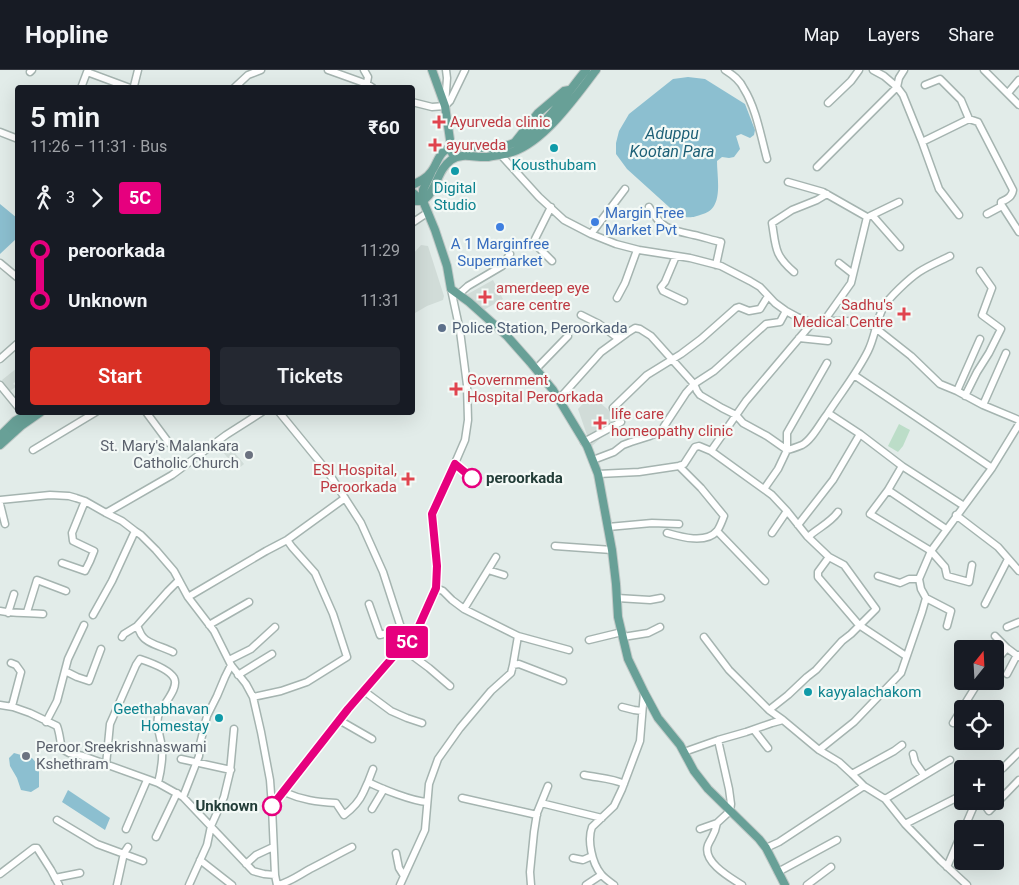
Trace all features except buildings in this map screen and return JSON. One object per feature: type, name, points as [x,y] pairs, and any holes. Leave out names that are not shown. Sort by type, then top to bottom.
[{"type":"main road","points":[[432,70],[445,106],[453,158]]},
{"type":"main road","points":[[423,201],[430,194],[446,164],[453,158],[461,155],[487,157],[524,139],[542,125],[586,70]]},
{"type":"main road","points":[[596,70],[566,109],[527,145],[514,152],[457,146],[442,153],[431,172],[424,190],[423,201],[447,266],[451,290],[468,302],[507,336],[554,390],[593,460],[598,474],[612,550],[618,617],[628,659],[644,692],[658,718],[680,745],[694,771],[708,789],[766,848],[785,885]]},
{"type":"main road","points":[[570,90],[576,96]]},
{"type":"main road","points":[[415,184],[424,179],[431,172]]},
{"type":"main road","points":[[415,194],[423,201]]},
{"type":"main road","points":[[415,200],[423,201]]},
{"type":"main road","points":[[0,436],[15,421],[24,415]]},
{"type":"main road","points":[[0,445],[20,426],[36,415]]},
{"type":"street","points":[[134,85],[138,70]]},
{"type":"street","points":[[236,85],[246,73],[261,70]]},
{"type":"street","points":[[328,70],[366,85]]},
{"type":"street","points":[[364,70],[368,77],[369,85]]},
{"type":"street","points":[[445,106],[446,70]]},
{"type":"street","points":[[415,103],[432,108],[445,106],[450,101],[465,70]]},
{"type":"street","points":[[725,70],[737,79],[745,89],[767,159]]},
{"type":"street","points":[[828,103],[851,81],[859,70]]},
{"type":"street","points":[[873,70],[884,76],[903,95],[939,190],[960,215]]},
{"type":"street","points":[[817,167],[897,87],[899,78],[904,70]]},
{"type":"street","points":[[984,70],[1019,105]]},
{"type":"street","points":[[82,85],[87,71],[127,85]]},
{"type":"street","points":[[925,85],[940,78],[961,100],[969,119]]},
{"type":"street","points":[[1008,93],[1019,80]]},
{"type":"street","points":[[922,142],[969,119],[978,122],[1013,190],[1009,198],[1001,202],[1001,204],[1019,232]]},
{"type":"street","points":[[0,132],[15,138]]},
{"type":"street","points":[[498,151],[564,220],[591,234],[637,250],[721,266],[750,281],[786,311],[812,322],[845,320],[863,322],[876,329],[911,356],[940,384],[1019,420]]},
{"type":"street","points":[[788,182],[823,192],[869,216],[900,247]]},
{"type":"street","points":[[591,234],[625,189]]},
{"type":"street","points":[[794,272],[784,263],[776,250],[772,223],[792,210],[827,194]]},
{"type":"street","points":[[824,321],[851,283],[861,237],[869,216],[899,202]]},
{"type":"street","points":[[987,214],[1002,206]]},
{"type":"street","points":[[551,207],[534,241],[552,261]]},
{"type":"street","points":[[649,207],[654,216],[668,229],[721,242],[716,265]]},
{"type":"street","points":[[415,221],[427,213]]},
{"type":"street","points":[[617,298],[625,283],[637,250]]},
{"type":"street","points":[[458,295],[468,286],[502,266],[510,254]]},
{"type":"street","points":[[676,256],[661,289],[684,301]]},
{"type":"street","points":[[787,450],[803,445],[811,439],[854,376],[868,351],[879,317],[889,299],[919,272],[950,256]]},
{"type":"street","points":[[0,263],[15,276]]},
{"type":"street","points":[[839,264],[854,274]]},
{"type":"street","points":[[965,396],[1001,329],[982,314],[992,288],[980,271]]},
{"type":"street","points":[[272,806],[339,720],[404,645],[415,635],[436,588],[437,566],[432,514],[466,440],[468,420],[464,359],[451,290]]},
{"type":"street","points":[[584,442],[621,422],[613,408],[647,376],[701,339],[736,308],[739,307],[749,311],[760,310],[768,296]]},
{"type":"street","points":[[593,460],[614,452],[623,445],[661,431],[694,384],[714,371],[766,324],[780,322],[786,311]]},
{"type":"street","points":[[581,315],[599,324],[619,339]]},
{"type":"street","points":[[711,451],[746,401],[812,322]]},
{"type":"street","points":[[558,398],[601,352],[635,328],[640,329],[650,336],[672,359],[694,384],[700,395],[736,415],[743,423],[787,450]]},
{"type":"street","points":[[536,369],[568,336]]},
{"type":"street","points":[[799,338],[828,340]]},
{"type":"street","points":[[957,391],[980,339]]},
{"type":"street","points":[[1,356],[15,345]]},
{"type":"street","points":[[983,405],[1006,353]]},
{"type":"street","points":[[764,489],[778,469],[787,450],[787,434],[827,363]]},
{"type":"street","points":[[854,376],[992,468]]},
{"type":"street","points":[[0,385],[15,403]]},
{"type":"street","points":[[828,414],[860,434],[902,466],[964,506]]},
{"type":"street","points":[[33,450],[91,415]]},
{"type":"street","points":[[148,415],[169,444]]},
{"type":"street","points":[[106,513],[172,475],[226,435],[257,415]]},
{"type":"street","points":[[280,415],[328,472],[361,523],[383,572],[402,629],[404,645],[450,686]]},
{"type":"street","points":[[946,626],[951,611],[926,598],[919,579],[931,551],[992,468],[1019,424]]},
{"type":"street","points":[[798,525],[832,480],[860,434]]},
{"type":"street","points":[[598,474],[639,472],[679,466],[684,464],[695,447],[699,446],[711,451],[772,495],[787,510],[808,537],[829,557],[844,565],[876,609],[842,641],[816,670],[769,710]]},
{"type":"street","points":[[667,533],[689,539],[708,537],[717,531],[724,516],[701,488],[679,466]]},
{"type":"street","points":[[902,466],[888,490],[870,514],[931,551],[946,567],[947,576],[969,582],[972,565]]},
{"type":"street","points":[[888,490],[946,530]]},
{"type":"street","points":[[0,500],[50,495],[69,496],[85,501],[122,521],[141,535],[174,571],[188,597],[214,631],[230,663],[253,697],[270,780],[275,875],[278,885],[296,878],[352,847]]},
{"type":"street","points":[[188,597],[287,540],[345,498]]},
{"type":"street","points":[[62,563],[85,571],[93,555],[94,551],[73,541],[72,533],[85,501]]},
{"type":"street","points":[[0,504],[5,524]]},
{"type":"street","points":[[772,533],[787,510]]},
{"type":"street","points":[[808,537],[816,529],[829,522],[838,512]]},
{"type":"street","points":[[956,515],[998,547],[1019,570]]},
{"type":"street","points":[[608,527],[680,524]]},
{"type":"street","points":[[717,531],[765,581]]},
{"type":"street","points":[[93,615],[116,573],[135,532]]},
{"type":"street","points":[[253,697],[281,691],[307,682],[347,657],[333,614],[315,573],[287,540]]},
{"type":"street","points":[[555,546],[612,550]]},
{"type":"street","points":[[464,609],[496,557]]},
{"type":"street","points":[[829,557],[818,572],[818,576],[859,625],[906,656]]},
{"type":"street","points":[[985,604],[1008,559]]},
{"type":"street","points":[[488,570],[504,575]]},
{"type":"street","points":[[878,576],[900,583],[919,579]]},
{"type":"street","points":[[27,612],[37,580],[66,591]]},
{"type":"street","points":[[122,637],[137,626],[179,580]]},
{"type":"street","points":[[436,588],[443,590],[464,609],[518,636],[569,650]]},
{"type":"street","points":[[8,613],[14,594]]},
{"type":"street","points":[[617,598],[650,600],[661,598]]},
{"type":"street","points":[[819,750],[854,722],[901,672],[926,598]]},
{"type":"street","points":[[209,625],[249,602]]},
{"type":"street","points":[[369,604],[380,635],[402,629]]},
{"type":"street","points":[[0,611],[43,614]]},
{"type":"street","points":[[1007,628],[1019,622]]},
{"type":"street","points":[[46,722],[57,701],[68,658],[84,625]]},
{"type":"street","points":[[137,626],[144,638],[150,643],[173,652]]},
{"type":"street","points":[[156,836],[180,795],[196,762],[207,716],[218,696],[230,663],[251,649],[275,627]]},
{"type":"street","points":[[589,640],[622,634],[648,633],[660,627]]},
{"type":"street","points":[[400,885],[425,830],[429,784],[438,759],[460,728],[491,691],[511,673],[518,636]]},
{"type":"street","points":[[994,636],[1018,656],[1007,674]]},
{"type":"street","points":[[704,638],[729,670],[769,710],[819,750],[839,762],[864,786],[885,798],[905,824],[967,885]]},
{"type":"street","points":[[1004,652],[1007,648]]},
{"type":"street","points":[[65,671],[88,681],[101,649]]},
{"type":"street","points":[[238,675],[272,654]]},
{"type":"street","points":[[106,765],[110,724],[140,659],[165,670],[173,676],[175,681],[172,692],[158,715],[158,730],[162,748],[162,763],[158,783]]},
{"type":"street","points":[[11,663],[16,665],[21,672],[12,706]]},
{"type":"street","points":[[513,665],[519,664],[563,681]]},
{"type":"street","points":[[952,723],[973,690]]},
{"type":"street","points":[[364,691],[391,711],[422,723]]},
{"type":"street","points":[[614,885],[601,875],[592,856],[591,831],[592,827],[614,806],[624,784],[640,741],[644,692]]},
{"type":"street","points":[[0,704],[12,706],[57,726],[62,749],[69,753],[83,756],[158,783],[180,795],[253,871],[275,875]]},
{"type":"street","points":[[622,707],[642,711]]},
{"type":"street","points":[[339,720],[372,739]]},
{"type":"street","points":[[684,752],[783,720]]},
{"type":"street","points":[[189,885],[207,845],[211,826],[224,797],[231,770],[234,729]]},
{"type":"street","points":[[754,730],[768,748]]},
{"type":"street","points":[[700,829],[717,824],[730,811],[732,804],[718,740]]},
{"type":"street","points":[[852,774],[902,745]]},
{"type":"street","points":[[1004,768],[1019,752]]},
{"type":"street","points":[[913,754],[914,762],[924,775]]},
{"type":"street","points":[[181,759],[231,770]]},
{"type":"street","points":[[885,798],[950,760]]},
{"type":"street","points":[[284,792],[298,799],[336,804],[344,815],[353,809],[363,794],[373,769]]},
{"type":"street","points":[[584,775],[610,779],[624,784]]},
{"type":"street","points":[[126,829],[147,780]]},
{"type":"street","points":[[1004,796],[1019,780]]},
{"type":"street","points":[[368,782],[420,802],[427,802]]},
{"type":"street","points":[[531,885],[530,872],[534,832],[537,816],[548,786]]},
{"type":"street","points":[[766,848],[779,842],[864,786]]},
{"type":"street","points":[[372,809],[384,789]]},
{"type":"street","points":[[462,798],[537,816]]},
{"type":"street","points":[[905,824],[954,799]]},
{"type":"street","points":[[541,803],[602,818]]},
{"type":"street","points":[[57,820],[97,844],[143,861]]},
{"type":"street","points":[[717,824],[716,833],[708,847],[708,853],[711,860],[720,870],[742,885]]},
{"type":"street","points":[[778,872],[837,840]]},
{"type":"street","points":[[117,885],[124,853],[128,847]]},
{"type":"street","points":[[246,864],[256,855],[273,847]]},
{"type":"street","points":[[0,874],[34,848],[37,848],[58,885]]},
{"type":"street","points":[[948,867],[954,852]]},
{"type":"street","points":[[396,853],[399,868],[404,876]]},
{"type":"street","points":[[573,858],[583,860],[592,856]]},
{"type":"street","points":[[200,860],[232,885]]},
{"type":"street","points":[[807,885],[831,867]]},
{"type":"street","points":[[55,878],[80,873]]},
{"type":"street","points":[[586,885],[601,875]]},
{"type":"shaded area","points":[[421,245],[428,246],[444,296],[443,300],[415,313],[415,252]]},
{"type":"shaded area","name":"amerdeep eye care centre","points":[[493,280],[503,299],[482,311],[466,295]]},
{"type":"shaded area","points":[[15,370],[15,382],[13,384],[15,387],[10,391],[5,388],[2,380]]},
{"type":"shaded area","name":"life care homeopathy clinic","points":[[591,395],[620,420],[591,447],[578,409]]},
{"type":"shaded area","points":[[230,447],[244,464],[237,470],[223,452]]},
{"type":"green space","points":[[899,424],[910,430],[903,446],[898,452],[888,446]]},
{"type":"water","name":"Aduppu Kootan Para","points":[[688,77],[705,79],[745,104],[755,130],[754,135],[750,138],[741,134],[736,136],[740,149],[734,157],[722,157],[717,161],[718,192],[714,206],[710,211],[693,217],[679,216],[627,169],[616,154],[619,131],[629,114],[673,79]]},
{"type":"water","points":[[0,204],[15,216],[15,240],[0,254]]},
{"type":"water","points":[[14,753],[32,758],[39,766],[39,787],[31,792],[21,790],[10,766],[9,758]]},
{"type":"water","points":[[68,790],[110,818],[105,830],[62,802]]},
{"type":"bus line","name":"5C","points":[[272,806],[348,709],[406,642],[415,635],[436,588],[437,566],[432,514],[455,464],[472,478]]},
{"type":"place","name":"Ayurveda clinic","points":[[439,122]]},
{"type":"place","name":"ayurveda","points":[[435,145]]},
{"type":"place","name":"Kousthubam","points":[[554,148]]},
{"type":"place","name":"Digital Studio","points":[[455,171]]},
{"type":"place","name":"Margin Free Market Pvt","points":[[595,222]]},
{"type":"place","name":"A 1 Marginfree Supermarket","points":[[500,227]]},
{"type":"place","name":"amerdeep eye care centre","points":[[485,297]]},
{"type":"place","name":"Sadhu's Medical Centre","points":[[904,314]]},
{"type":"place","name":"Police Station, Peroorkada","points":[[442,328]]},
{"type":"place","name":"Government Hospital Peroorkada","points":[[456,389]]},
{"type":"place","name":"life care homeopathy clinic","points":[[600,423]]},
{"type":"place","name":"St. Mary's Malankara Catholic Church","points":[[249,455]]},
{"type":"place","name":"peroorkada","points":[[472,478]]},
{"type":"place","name":"ESI Hospital, Peroorkada","points":[[408,479]]},
{"type":"place","name":"kayyalachakom","points":[[808,692]]},
{"type":"place","name":"Geethabhavan Homestay","points":[[219,718]]},
{"type":"place","name":"Peroor Sreekrishnaswami Kshethram","points":[[26,756]]},
{"type":"place","name":"Unknown","points":[[272,806]]}]
